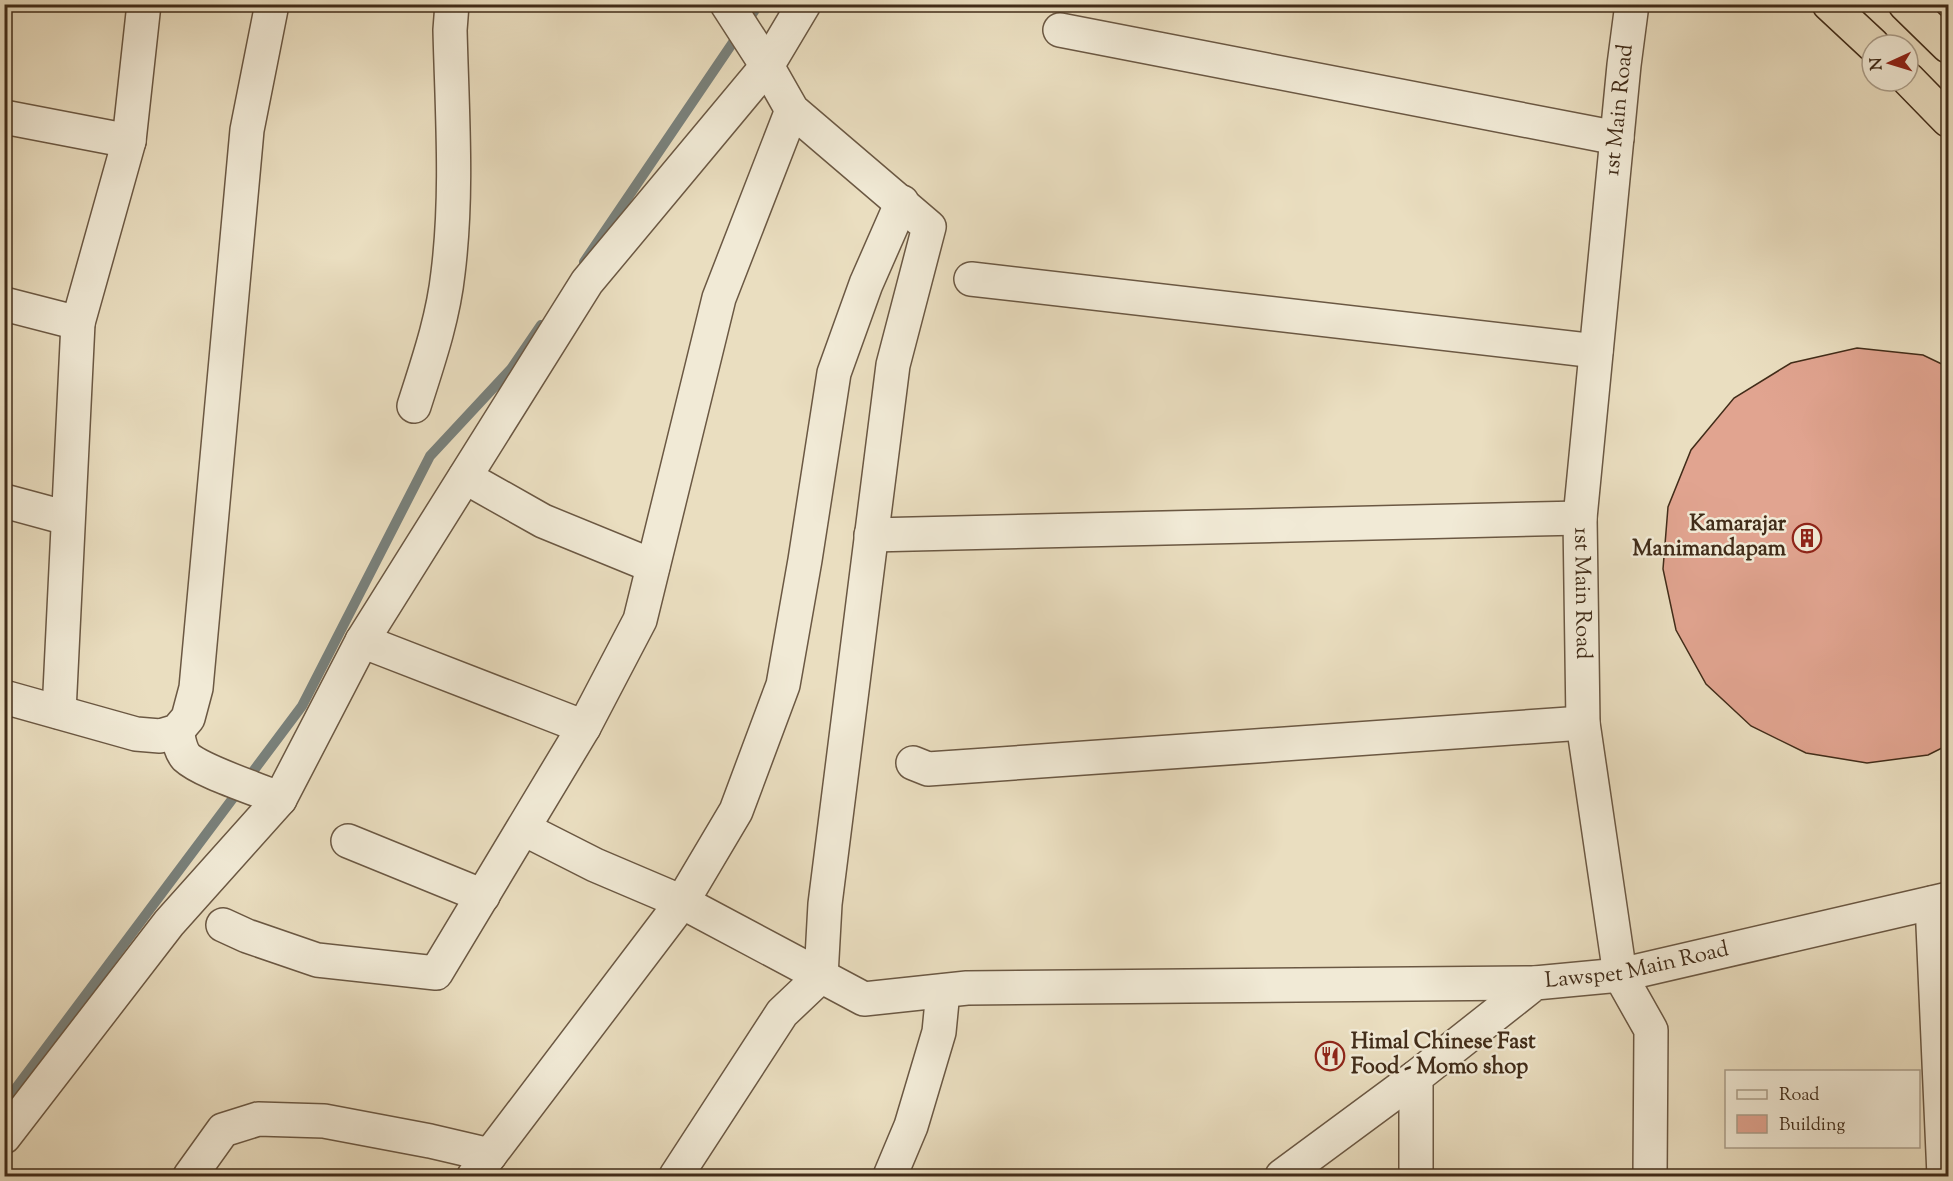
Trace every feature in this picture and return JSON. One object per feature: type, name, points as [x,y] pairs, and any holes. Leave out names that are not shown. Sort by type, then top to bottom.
[{"type":"highway","points":[[1829,4],[1860,33]]},
{"type":"highway","points":[[1905,4],[1948,46]]},
{"type":"highway","points":[[1920,91],[1948,120]]},
{"type":"street","points":[[59,712],[78,323],[129,141],[144,4]]},
{"type":"street","points":[[4,697],[136,734],[160,736],[177,731],[188,718],[196,688],[247,130],[272,4]]},
{"type":"street","points":[[414,406],[439,326],[448,273],[453,204],[450,30],[452,4]]},
{"type":"street","points":[[676,1176],[782,1013],[821,976],[825,904],[893,365],[929,227],[792,110],[727,4]]},
{"type":"street","points":[[4,1137],[169,923],[280,798],[362,641],[587,282],[759,55],[804,4]]},
{"type":"street","name":"1st Main Road","points":[[1632,4],[1624,65],[1580,518],[1583,723],[1620,975],[1651,1030],[1650,1176]]},
{"type":"street","points":[[1060,30],[1617,138]]},
{"type":"street","points":[[223,925],[247,936],[317,960],[436,973],[585,727],[640,620],[719,298],[792,110]]},
{"type":"street","points":[[4,117],[129,141]]},
{"type":"street","points":[[190,1176],[223,1130],[258,1119],[324,1121],[430,1141],[482,1166],[682,902],[736,811],[783,685],[834,373],[866,284],[902,202]]},
{"type":"street","points":[[971,279],[1596,351]]},
{"type":"street","points":[[4,304],[78,323]]},
{"type":"street","points":[[465,477],[543,521],[653,566]]},
{"type":"street","points":[[4,501],[67,518]]},
{"type":"street","points":[[871,535],[1580,518]]},
{"type":"street","points":[[362,641],[585,727]]},
{"type":"street","points":[[913,763],[928,769],[1583,723]]},
{"type":"street","points":[[177,731],[180,747],[186,757],[220,774],[280,798]]},
{"type":"street","points":[[524,829],[595,865],[682,902],[864,999],[967,988],[1535,983]]},
{"type":"street","points":[[348,840],[483,897]]},
{"type":"street","points":[[1940,901],[1944,1176]]},
{"type":"street","name":"Lawspet Main Road","points":[[1282,1176],[1416,1077],[1535,983],[1620,975],[1940,901]]},
{"type":"street","points":[[890,1176],[911,1126],[939,1032],[943,990]]},
{"type":"street","points":[[1416,1077],[1416,1176]]},
{"type":"building","name":"Kamarajar Manimandapam","points":[[1857,348],[1923,355],[1948,367],[1948,745],[1928,755],[1867,763],[1806,753],[1751,726],[1706,684],[1676,630],[1663,569],[1668,507],[1691,450],[1734,398],[1791,363]]},
{"type":"waterway","points":[[584,262],[759,4]]},
{"type":"waterway","points":[[4,1104],[302,706],[430,456],[511,369],[541,325]]},
{"type":"place","name":"Kamarajar Manimandapam","points":[[1807,538]]},
{"type":"place","name":"Himal Chinese Fast Food - Momo shop","points":[[1330,1056]]}]
